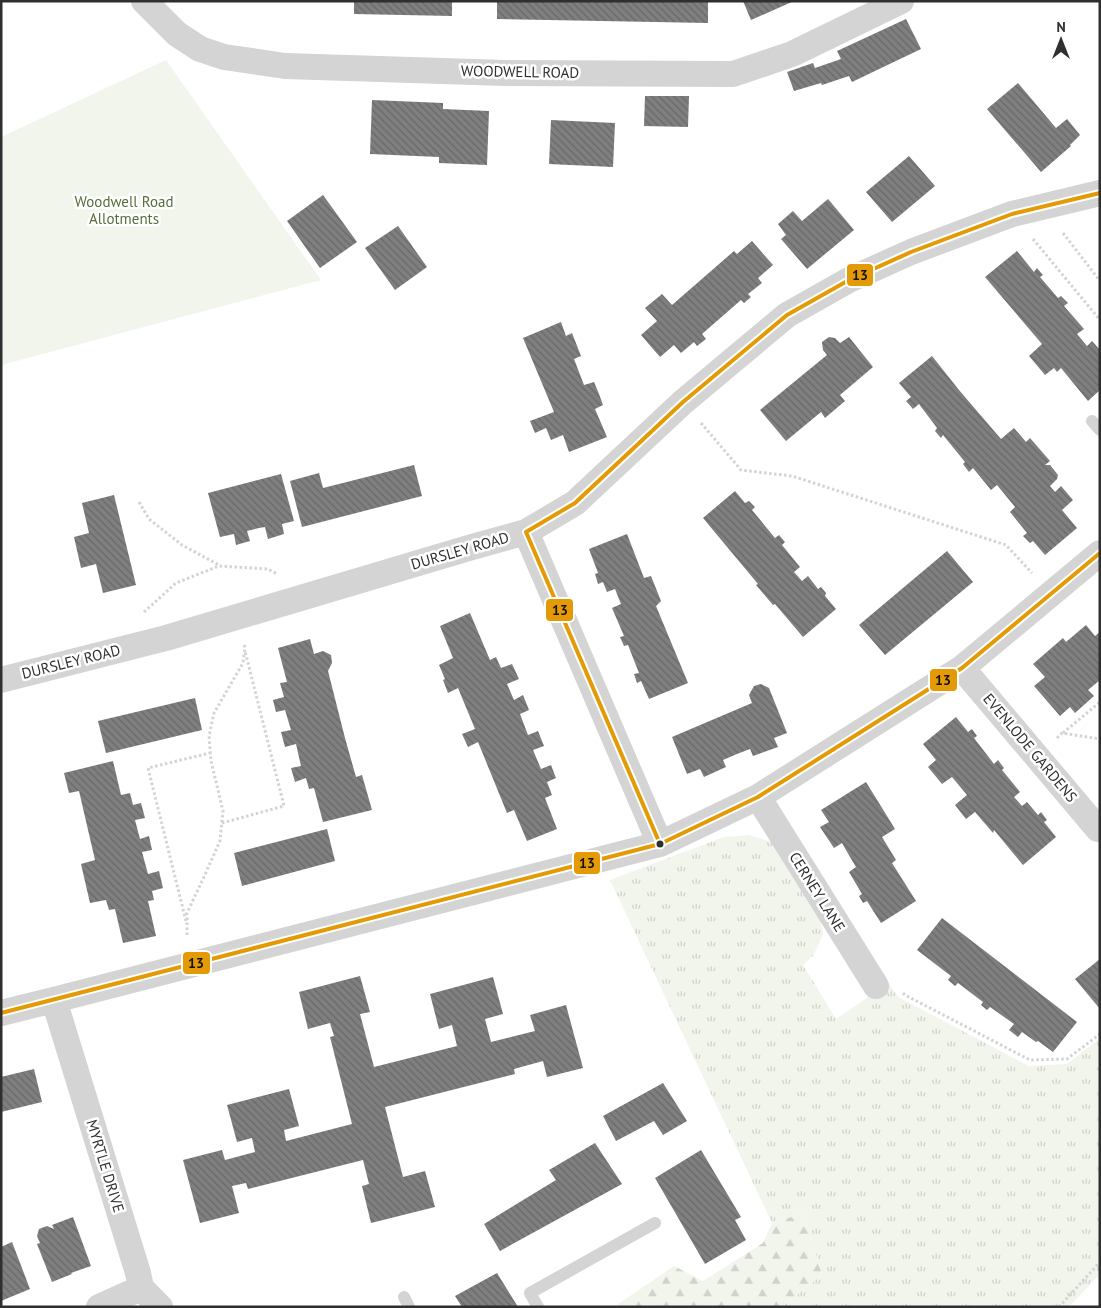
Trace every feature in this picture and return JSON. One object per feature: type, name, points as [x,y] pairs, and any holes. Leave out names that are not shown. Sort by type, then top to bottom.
[{"type":"street","name":"WOODWELL ROAD","points":[[144,1],[177,34],[200,49],[224,57],[285,66],[505,73],[733,74],[792,54],[901,1]]},
{"type":"street","name":"DURSLEY ROAD","points":[[1,680],[166,638],[526,532],[575,503],[683,402],[788,316],[849,280],[911,252],[1012,214],[1100,193]]},
{"type":"street","points":[[526,532],[660,844]]},
{"type":"street","points":[[1,1012],[660,844],[758,797],[962,668],[1100,553]]},
{"type":"street","name":"EVENLODE GARDENS","points":[[962,668],[1098,829]]},
{"type":"street","name":"CERNEY LANE","points":[[758,797],[870,978]]},
{"type":"street","name":"MYRTLE DRIVE","points":[[54,1000],[141,1288]]},
{"type":"street","points":[[99,1307],[141,1288],[160,1307]]},
{"type":"lane","points":[[538,1307],[530,1293],[655,1223]]},
{"type":"path","points":[[1043,206],[1100,281]]},
{"type":"path","points":[[1012,214],[1100,320]]},
{"type":"path","points":[[683,402],[741,470],[792,476],[1006,545],[1050,594]]},
{"type":"path","points":[[139,502],[149,519],[182,545],[219,566]]},
{"type":"path","points":[[122,649],[142,614],[176,583],[219,566],[268,569],[313,594]]},
{"type":"path","points":[[222,823],[284,806],[238,616]]},
{"type":"path","points":[[194,964],[187,934],[187,913],[220,841],[223,811],[211,762],[209,736],[214,713],[243,663],[245,648]]},
{"type":"path","points":[[1035,755],[1100,702]]},
{"type":"path","points":[[1062,733],[1100,739]]},
{"type":"path","points":[[187,926],[148,768],[210,753]]},
{"type":"path","points":[[870,978],[890,979],[905,995],[1030,1060],[1067,1059],[1100,1034]]},
{"type":"path","points":[[1059,1307],[1100,1262]]},
{"type":"green space","name":"Woodwell Road Allotments","points":[[166,60],[321,280],[1,365],[1,137]]},
{"type":"green space","points":[[749,835],[772,842],[820,916],[823,935],[813,956],[803,965],[836,1019],[889,983],[898,997],[1029,1066],[1067,1064],[1100,1038],[1100,1274],[1069,1307],[781,1307],[822,1275],[804,1213],[772,1223],[610,880],[724,837]]},
{"type":"green space","points":[[804,1213],[822,1275],[781,1307],[614,1307],[674,1266],[703,1281],[763,1243],[772,1223]]},
{"type":"building","points":[[354,1],[452,1],[452,16],[354,14]]},
{"type":"building","points":[[497,1],[708,1],[708,23],[497,19]]},
{"type":"building","points":[[743,1],[794,1],[751,20]]},
{"type":"building","points":[[906,19],[921,49],[852,82],[849,76],[822,85],[821,83],[794,91],[787,72],[813,63],[815,68],[841,59],[837,51]]},
{"type":"building","points":[[1018,83],[1056,128],[1067,119],[1080,135],[1071,146],[1041,172],[987,109]]},
{"type":"building","points":[[645,96],[689,96],[688,127],[644,126]]},
{"type":"building","points":[[372,100],[443,103],[443,109],[489,111],[487,165],[439,163],[439,157],[370,154]]},
{"type":"building","points":[[551,120],[615,123],[613,167],[549,164]]},
{"type":"building","points":[[909,156],[935,186],[892,222],[866,192]]},
{"type":"building","points":[[323,195],[357,242],[320,268],[287,221]]},
{"type":"building","points":[[828,199],[854,230],[807,269],[781,239],[786,235],[778,224],[793,211],[802,221]]},
{"type":"building","points":[[398,226],[427,267],[395,290],[365,248]]},
{"type":"building","points":[[752,241],[773,265],[758,278],[762,283],[748,294],[751,297],[744,303],[741,300],[702,334],[706,339],[697,346],[694,342],[681,353],[674,345],[660,357],[641,335],[657,321],[645,308],[662,294],[672,305],[734,251],[737,254]]},
{"type":"building","points":[[1017,251],[1034,272],[1037,268],[1043,275],[1040,277],[1058,298],[1061,296],[1068,303],[1064,306],[1084,329],[1077,334],[1087,346],[1092,341],[1100,350],[1100,390],[1088,401],[1061,368],[1057,372],[1054,368],[1045,375],[1029,356],[1042,344],[985,277]]},
{"type":"building","points":[[561,322],[566,336],[572,333],[581,356],[574,359],[584,385],[594,382],[599,394],[603,405],[595,409],[607,437],[569,452],[563,435],[551,440],[546,428],[535,433],[530,421],[554,412],[523,338]]},
{"type":"building","points":[[829,337],[835,338],[840,343],[849,337],[873,367],[840,395],[845,401],[825,418],[821,412],[786,441],[760,410],[827,355],[823,350],[822,342]]},
{"type":"building","points":[[932,356],[1001,439],[1014,428],[1026,442],[1030,438],[1050,461],[1045,465],[1050,465],[1058,475],[1057,479],[1050,486],[1055,492],[1061,486],[1073,500],[1062,510],[1077,528],[1045,555],[1033,541],[1030,543],[1023,536],[1027,533],[1010,512],[1015,507],[997,485],[991,490],[973,468],[969,472],[963,464],[965,462],[943,435],[941,438],[935,431],[937,428],[919,404],[913,409],[906,401],[911,397],[899,383]]},
{"type":"building","points":[[414,465],[422,496],[302,527],[290,481],[319,473],[323,488]]},
{"type":"building","points":[[281,474],[294,521],[282,524],[284,534],[268,539],[265,527],[259,528],[247,531],[250,541],[236,545],[234,534],[220,537],[208,493]]},
{"type":"building","points":[[735,491],[745,503],[749,501],[755,507],[752,510],[775,538],[779,535],[785,542],[782,545],[800,567],[794,572],[802,581],[808,576],[818,589],[821,587],[826,593],[825,596],[836,609],[803,637],[756,585],[758,584],[703,518]]},
{"type":"building","points":[[114,495],[136,585],[103,593],[96,564],[81,568],[74,537],[89,533],[82,503]]},
{"type":"building","points":[[627,534],[644,578],[651,576],[661,601],[656,606],[688,683],[649,699],[641,681],[637,683],[634,674],[639,673],[628,645],[624,646],[620,637],[624,636],[612,608],[621,604],[615,589],[607,592],[603,582],[598,584],[595,574],[598,573],[589,549]]},
{"type":"building","points":[[947,551],[973,582],[885,655],[859,625]]},
{"type":"building","points":[[470,613],[490,660],[496,657],[501,668],[512,664],[519,679],[507,684],[514,700],[523,695],[529,710],[520,714],[528,735],[538,731],[544,746],[533,750],[541,769],[551,765],[556,778],[547,782],[552,795],[545,798],[557,829],[527,841],[514,810],[507,813],[478,742],[468,747],[462,734],[475,729],[458,688],[448,693],[439,665],[453,658],[440,626]]},
{"type":"building","points":[[1086,625],[1095,636],[1100,632],[1100,680],[1088,690],[1094,696],[1075,713],[1070,707],[1060,716],[1034,686],[1045,677],[1033,664],[1063,638],[1066,642]]},
{"type":"building","points":[[310,639],[314,654],[323,651],[331,655],[332,663],[328,671],[345,738],[356,777],[362,775],[372,810],[323,822],[314,788],[309,789],[306,778],[295,782],[291,768],[301,766],[296,744],[285,747],[281,732],[291,730],[285,710],[276,712],[273,700],[284,697],[280,683],[287,682],[278,648]]},
{"type":"building","points":[[761,684],[769,688],[787,733],[774,738],[778,747],[753,756],[750,749],[737,754],[723,760],[726,767],[704,777],[700,769],[687,774],[672,737],[752,703],[749,695],[754,686]]},
{"type":"building","points":[[195,698],[202,730],[106,753],[98,721]]},
{"type":"building","points":[[956,717],[968,732],[972,729],[977,736],[974,738],[994,764],[998,760],[1004,768],[1002,770],[1020,792],[1014,797],[1022,806],[1027,802],[1038,815],[1041,812],[1047,820],[1044,822],[1056,837],[1023,865],[994,830],[993,833],[975,812],[966,819],[955,805],[967,795],[952,777],[942,784],[928,767],[936,760],[923,744]]},
{"type":"building","points":[[113,761],[121,795],[130,793],[133,805],[141,803],[145,818],[135,820],[140,839],[149,836],[152,850],[142,852],[148,874],[159,871],[163,888],[152,891],[154,900],[148,901],[156,936],[123,943],[115,909],[109,910],[106,900],[90,903],[81,864],[95,860],[79,791],[69,793],[64,773]]},
{"type":"building","points":[[866,782],[895,829],[882,837],[896,860],[892,863],[916,901],[881,923],[867,901],[863,903],[859,896],[862,894],[849,872],[856,867],[842,843],[834,848],[820,827],[829,822],[821,810]]},
{"type":"building","points":[[327,829],[335,861],[242,886],[234,853]]},
{"type":"building","points":[[942,918],[1077,1022],[1053,1052],[1022,1032],[1018,1037],[1009,1030],[1014,1024],[990,1007],[987,1010],[981,1005],[983,1002],[958,983],[955,986],[948,980],[951,976],[917,950]]},
{"type":"building","points":[[1100,959],[1100,1009],[1075,979]]},
{"type":"building","points":[[360,976],[370,1012],[360,1014],[374,1067],[457,1046],[452,1025],[439,1029],[430,994],[493,977],[503,1014],[485,1019],[491,1042],[535,1031],[530,1015],[566,1005],[583,1068],[547,1077],[543,1061],[514,1069],[515,1074],[385,1107],[403,1177],[425,1171],[435,1207],[371,1223],[362,1186],[369,1184],[363,1160],[248,1189],[246,1183],[232,1186],[239,1213],[200,1223],[183,1160],[222,1150],[225,1160],[255,1152],[252,1138],[237,1142],[227,1105],[289,1089],[299,1126],[284,1130],[286,1141],[352,1124],[330,1037],[334,1036],[330,1023],[308,1029],[299,992]]},
{"type":"building","points":[[34,1069],[42,1102],[1,1112],[1,1077]]},
{"type":"building","points":[[663,1083],[687,1121],[663,1135],[654,1121],[616,1141],[603,1116]]},
{"type":"building","points":[[595,1143],[622,1184],[500,1251],[484,1224],[556,1180],[549,1170]]},
{"type":"building","points":[[701,1150],[741,1217],[735,1220],[746,1240],[705,1264],[655,1178]]},
{"type":"building","points":[[73,1217],[91,1266],[52,1282],[37,1244],[40,1243],[37,1236],[39,1229],[47,1226],[54,1229],[52,1225]]},
{"type":"building","points":[[12,1242],[30,1289],[1,1301],[1,1247]]},
{"type":"building","points":[[497,1273],[518,1307],[462,1307],[455,1296]]},
{"type":"transit line","name":"13","points":[[660,844],[526,532],[575,503],[683,402],[787,315],[849,280],[911,252],[1012,214],[1100,193]]},
{"type":"transit line","name":"13","points":[[1,1013],[660,844],[758,797],[962,668],[1100,553]]}]
